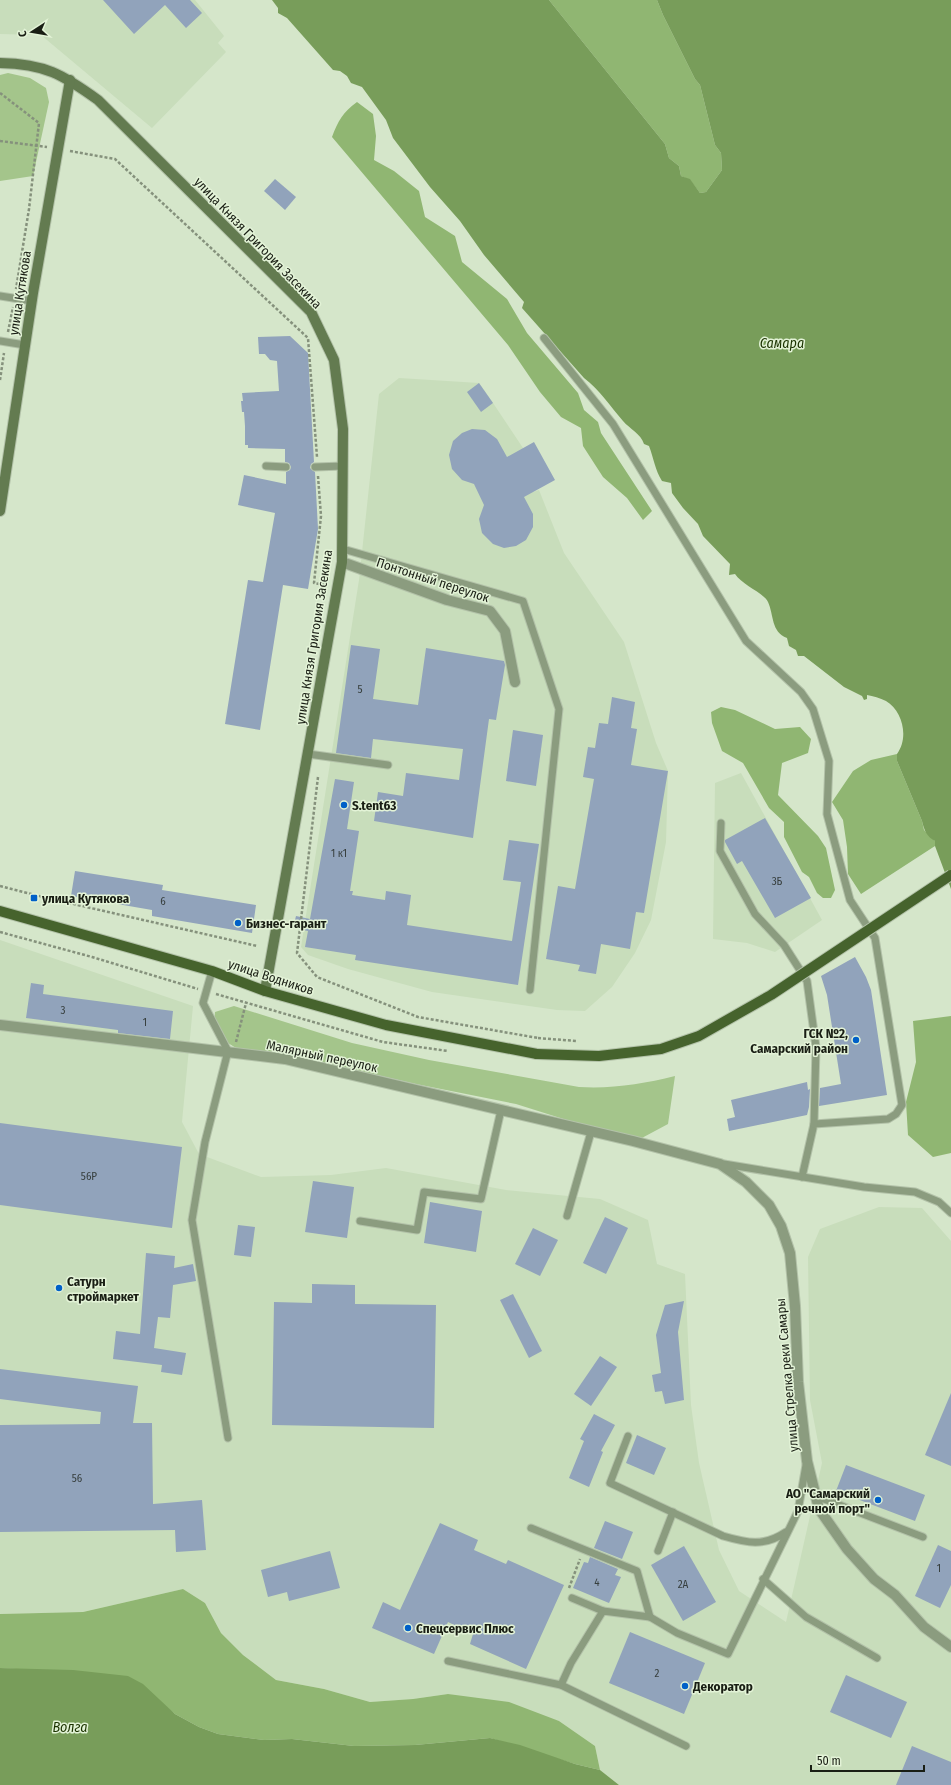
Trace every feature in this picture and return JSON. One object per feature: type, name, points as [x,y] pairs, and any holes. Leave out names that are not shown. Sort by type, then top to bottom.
[{"type":"main road","name":"улица Князя Григория Засекина","points":[[0,63],[20,64],[44,68],[70,80],[98,100],[312,312],[334,360],[343,429],[342,562],[265,991]]},
{"type":"main road","name":"улица Кутякова","points":[[0,511],[32,301],[70,80]]},
{"type":"main road","name":"улица Водников","points":[[0,911],[212,971],[265,991],[386,1025],[537,1054],[599,1056],[661,1048],[699,1036],[771,995],[951,875]]},
{"type":"street","name":"Понтонный переулок","points":[[342,562],[447,600],[490,611],[505,631],[515,682]]},
{"type":"street","name":"Малярный переулок","points":[[0,1025],[231,1048],[285,1059],[633,1141]]},
{"type":"street","name":"улица Стрелка реки Самары","points":[[633,1141],[720,1164],[746,1182],[769,1204],[781,1226],[790,1253],[795,1306],[798,1382],[807,1461],[819,1509],[847,1549],[874,1579],[895,1595],[924,1627],[951,1646]]},
{"type":"lane","points":[[0,296],[32,301]]},
{"type":"lane","points":[[544,338],[613,424],[746,641],[801,692],[814,709],[828,761],[827,814],[850,900],[875,938],[902,1105],[896,1114],[888,1119],[814,1124]]},
{"type":"lane","points":[[3,342],[25,345]]},
{"type":"lane","points":[[266,466],[286,467]]},
{"type":"lane","points":[[316,467],[343,466]]},
{"type":"lane","points":[[343,549],[523,601],[559,709],[530,990]]},
{"type":"lane","points":[[308,754],[388,765]]},
{"type":"lane","points":[[720,822],[720,851],[755,914],[784,946],[807,981],[816,1047],[814,1124],[802,1177]]},
{"type":"lane","points":[[212,971],[203,1003],[231,1048],[205,1142],[192,1220],[228,1438]]},
{"type":"lane","points":[[360,1222],[417,1230],[424,1192],[481,1199],[501,1110]]},
{"type":"lane","points":[[567,1216],[591,1132]]},
{"type":"lane","points":[[720,1164],[864,1187],[915,1192],[939,1202],[951,1213]]},
{"type":"lane","points":[[628,1436],[610,1483],[723,1536],[737,1541],[757,1543],[768,1542],[788,1530]]},
{"type":"lane","points":[[572,1598],[603,1611],[650,1617],[677,1632],[728,1654],[798,1511],[807,1461]]},
{"type":"lane","points":[[816,1496],[923,1537]]},
{"type":"lane","points":[[658,1551],[673,1512]]},
{"type":"lane","points":[[531,1528],[637,1571],[650,1617]]},
{"type":"lane","points":[[764,1580],[806,1617],[877,1658]]},
{"type":"lane","points":[[562,1685],[571,1663],[603,1611]]},
{"type":"lane","points":[[448,1660],[562,1685],[686,1746]]},
{"type":"path","points":[[0,93],[39,123],[29,209],[14,299],[3,342],[0,380]]},
{"type":"path","points":[[0,141],[58,148],[115,159],[308,338],[316,467],[321,516],[314,583],[338,587]]},
{"type":"path","points":[[0,886],[257,946]]},
{"type":"path","points":[[298,954],[317,977],[418,1017],[538,1038],[584,1042]]},
{"type":"path","points":[[231,1048],[246,1003]]},
{"type":"path","points":[[572,1598],[569,1587],[583,1550]]},
{"type":"shaded area","points":[[0,0],[195,0],[224,36],[218,43],[226,52],[152,128],[41,35],[0,34]]},
{"type":"shaded area","points":[[549,0],[657,0],[695,79],[700,85],[715,145],[721,153],[722,170],[706,192],[700,193],[690,180],[681,176],[679,166],[669,158],[665,144]]},
{"type":"shaded area","points":[[8,73],[30,78],[46,88],[49,102],[33,176],[0,181],[0,75]]},
{"type":"shaded area","points":[[357,102],[373,114],[376,136],[374,160],[394,171],[419,191],[425,217],[455,236],[462,262],[507,299],[527,333],[578,393],[584,410],[598,422],[601,433],[652,511],[643,520],[627,498],[603,477],[583,446],[581,428],[561,417],[540,392],[508,345],[332,137],[336,126],[342,117],[348,109]]},
{"type":"shaded area","points":[[399,378],[479,383],[493,403],[523,448],[533,492],[539,490],[564,553],[624,642],[656,743],[668,771],[666,842],[651,920],[635,953],[612,987],[585,1011],[557,1010],[432,992],[348,969],[308,955],[301,947],[359,580],[379,394]]},
{"type":"shaded area","points":[[721,707],[735,710],[775,729],[800,727],[811,739],[808,753],[782,763],[778,795],[818,836],[826,848],[835,890],[831,898],[823,898],[817,893],[809,877],[802,872],[784,837],[784,822],[769,808],[743,763],[722,751],[712,723],[711,712]]},
{"type":"shaded area","points":[[897,754],[897,761],[922,821],[924,830],[935,841],[935,846],[861,894],[848,874],[847,847],[843,820],[832,802],[853,771],[871,760]]},
{"type":"shaded area","points":[[741,773],[822,920],[775,952],[747,943],[713,939],[715,783]]},
{"type":"shaded area","points":[[0,940],[193,1006],[182,1122],[199,1154],[261,1177],[331,1175],[386,1168],[506,1190],[600,1199],[648,1220],[657,1264],[685,1274],[691,1405],[699,1463],[719,1550],[739,1591],[786,1622],[822,1463],[810,1400],[808,1257],[820,1229],[879,1207],[922,1208],[951,1241],[951,1785],[619,1785],[600,1770],[595,1746],[559,1721],[448,1694],[413,1699],[370,1702],[324,1689],[276,1680],[243,1655],[221,1633],[205,1603],[183,1589],[83,1612],[0,1614]]},
{"type":"shaded area","points":[[234,1006],[352,1043],[429,1060],[579,1087],[627,1085],[675,1076],[668,1124],[640,1139],[592,1128],[516,1104],[416,1084],[273,1051],[249,1056],[228,1043],[214,1025],[215,1012]]},
{"type":"shaded area","points":[[951,1016],[951,1153],[933,1157],[908,1135],[906,1102],[916,1062],[913,1021]]},
{"type":"shaded area","points":[[183,1589],[205,1603],[221,1633],[243,1655],[276,1680],[324,1689],[370,1702],[413,1699],[448,1694],[509,1702],[559,1721],[595,1746],[600,1770],[575,1764],[490,1738],[415,1745],[354,1746],[292,1739],[264,1740],[218,1734],[199,1727],[175,1714],[159,1701],[32,1670],[0,1668],[0,1614],[83,1612]]},
{"type":"water","name":"Самара","points":[[272,0],[549,0],[665,144],[669,158],[679,166],[681,176],[690,179],[700,193],[706,192],[722,170],[721,153],[715,145],[700,85],[695,79],[657,0],[951,0],[951,889],[935,846],[935,841],[925,830],[897,761],[897,754],[901,748],[903,740],[903,733],[897,711],[892,705],[879,698],[867,695],[867,699],[864,700],[862,696],[844,687],[804,656],[798,656],[796,650],[789,646],[787,638],[778,632],[766,599],[738,578],[735,574],[729,575],[730,564],[703,536],[698,524],[683,508],[672,493],[671,483],[662,481],[656,469],[649,446],[644,444],[643,440],[638,434],[623,421],[600,393],[584,378],[522,308],[524,302],[484,255],[460,221],[430,187],[393,138],[386,120],[362,87],[351,83],[347,76],[340,71],[333,70],[287,18],[278,13],[278,8]]},
{"type":"water","name":"Волга","points":[[0,1668],[73,1670],[128,1676],[143,1684],[175,1714],[199,1727],[218,1734],[264,1740],[292,1739],[354,1746],[415,1745],[490,1738],[520,1745],[575,1764],[600,1770],[619,1785],[0,1785]]},
{"type":"building","points":[[103,0],[190,0],[202,13],[186,28],[165,5],[134,34]]},
{"type":"building","points":[[275,179],[296,197],[285,210],[264,191]]},
{"type":"building","points":[[290,336],[308,353],[314,462],[311,464],[310,468],[315,472],[318,529],[308,589],[283,585],[260,730],[225,724],[248,580],[263,582],[275,513],[238,505],[244,475],[286,484],[286,472],[290,470],[291,467],[289,463],[285,462],[285,449],[248,448],[248,445],[245,445],[244,412],[242,412],[241,401],[243,401],[242,393],[279,391],[277,361],[270,360],[265,354],[259,354],[258,337]]},
{"type":"building","points":[[479,383],[493,403],[481,412],[467,392]]},
{"type":"building","points":[[472,429],[485,430],[497,439],[507,457],[534,442],[555,480],[524,497],[533,514],[533,527],[526,540],[516,546],[504,548],[493,544],[482,533],[479,519],[484,505],[474,484],[462,480],[452,469],[449,455],[453,441],[462,433]]},
{"type":"building","points":[[351,645],[380,649],[373,699],[418,705],[426,648],[504,661],[505,665],[496,720],[489,719],[473,838],[374,821],[378,792],[403,796],[406,773],[459,780],[463,749],[373,739],[371,758],[336,753]]},
{"type":"building","points":[[612,697],[635,702],[631,728],[637,729],[631,765],[668,771],[644,913],[636,912],[630,949],[601,944],[596,974],[578,971],[580,965],[546,959],[558,886],[575,889],[594,779],[583,777],[588,747],[595,748],[599,723],[608,724]]},
{"type":"building","points":[[513,730],[543,735],[536,786],[506,781]]},
{"type":"building","points":[[335,779],[354,782],[347,829],[359,831],[350,891],[353,891],[352,895],[385,900],[386,891],[411,895],[407,925],[512,941],[521,882],[503,880],[509,840],[539,844],[518,985],[355,960],[356,955],[305,947],[308,931],[293,928],[296,916],[310,919]]},
{"type":"building","points":[[765,818],[811,898],[775,918],[742,861],[737,864],[725,842],[725,840]]},
{"type":"building","points":[[75,871],[163,885],[162,890],[256,905],[252,933],[152,916],[152,910],[71,896]]},
{"type":"building","name":"ГСК №2, Самарский район","points":[[855,957],[871,990],[887,1095],[819,1106],[820,1088],[841,1084],[827,995],[821,976]]},
{"type":"building","points":[[31,983],[44,985],[43,994],[173,1011],[170,1039],[118,1033],[118,1030],[26,1018]]},
{"type":"building","points":[[807,1082],[808,1090],[810,1089],[807,1115],[729,1131],[727,1119],[735,1117],[731,1100]]},
{"type":"building","points":[[0,1123],[182,1147],[172,1228],[0,1205]]},
{"type":"building","points":[[313,1181],[354,1187],[347,1238],[305,1232]]},
{"type":"building","points":[[430,1202],[482,1211],[476,1252],[424,1243]]},
{"type":"building","points":[[605,1217],[628,1228],[606,1274],[583,1263]]},
{"type":"building","points":[[238,1225],[255,1227],[251,1257],[234,1255]]},
{"type":"building","points":[[533,1228],[558,1240],[540,1276],[515,1264]]},
{"type":"building","points":[[146,1253],[175,1256],[174,1268],[193,1264],[196,1281],[173,1285],[170,1318],[158,1317],[154,1348],[186,1353],[182,1375],[161,1372],[162,1365],[113,1359],[116,1331],[140,1334]]},
{"type":"building","points":[[312,1284],[355,1285],[355,1304],[436,1305],[434,1428],[272,1425],[274,1302],[312,1303]]},
{"type":"building","points":[[513,1294],[542,1351],[529,1358],[500,1300]]},
{"type":"building","points":[[684,1301],[678,1332],[684,1400],[665,1404],[662,1391],[655,1392],[652,1375],[661,1373],[656,1335],[665,1305]]},
{"type":"building","points":[[600,1356],[617,1367],[591,1406],[574,1394]]},
{"type":"building","points":[[0,1369],[138,1386],[133,1423],[152,1423],[153,1504],[202,1500],[206,1550],[176,1552],[175,1530],[0,1532],[0,1425],[100,1424],[101,1412],[0,1399]]},
{"type":"building","points":[[951,1393],[951,1466],[925,1455]]},
{"type":"building","points":[[594,1414],[615,1425],[601,1451],[603,1452],[589,1487],[569,1478],[584,1441],[580,1439]]},
{"type":"building","points":[[637,1435],[666,1448],[654,1475],[626,1463]]},
{"type":"building","points":[[846,1465],[925,1495],[915,1521],[836,1491]]},
{"type":"building","points":[[605,1521],[633,1532],[622,1559],[594,1548]]},
{"type":"building","points":[[440,1523],[478,1540],[474,1550],[506,1564],[508,1560],[564,1585],[526,1669],[470,1644],[473,1634],[448,1622],[434,1654],[372,1628],[383,1602],[400,1610]]},
{"type":"building","points":[[938,1545],[951,1551],[951,1585],[940,1608],[915,1596]]},
{"type":"building","points":[[684,1546],[716,1602],[683,1621],[651,1565]]},
{"type":"building","points":[[330,1551],[340,1588],[289,1601],[287,1592],[268,1597],[261,1570]]},
{"type":"building","points":[[590,1557],[618,1569],[615,1575],[621,1577],[609,1603],[573,1588],[584,1562],[588,1563]]},
{"type":"building","points":[[630,1632],[705,1663],[684,1714],[609,1683]]},
{"type":"building","points":[[846,1675],[907,1702],[891,1738],[830,1712]]},
{"type":"building","points":[[912,1746],[951,1762],[951,1785],[896,1785]]},
{"type":"place","name":"S.tent63","points":[[344,805]]},
{"type":"place","name":"улица Кутякова","points":[[34,898]]},
{"type":"place","name":"Бизнес-гарант","points":[[238,923]]},
{"type":"place","name":"ГСК №2, Самарский район","points":[[856,1040]]},
{"type":"place","name":"Сатурн строймаркет","points":[[59,1288]]},
{"type":"place","name":"АО \"Самарский речной порт\"","points":[[878,1500]]},
{"type":"place","name":"Спецсервис Плюс","points":[[408,1628]]},
{"type":"place","name":"Декоратор","points":[[685,1686]]}]
